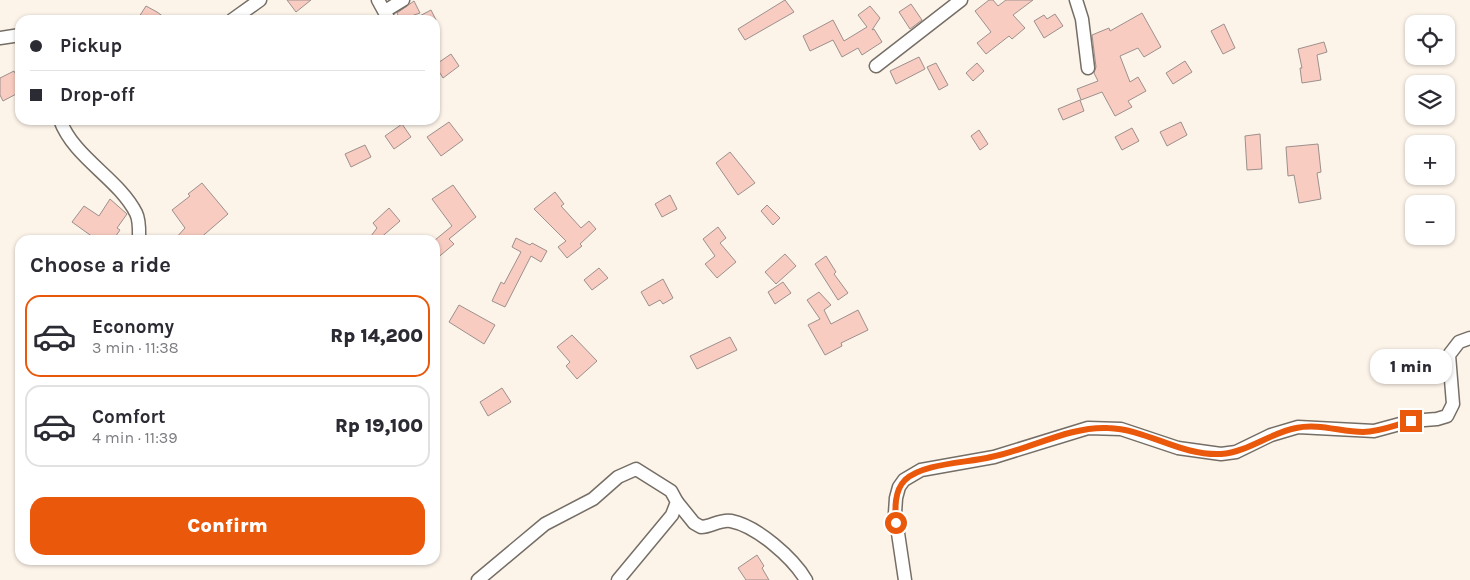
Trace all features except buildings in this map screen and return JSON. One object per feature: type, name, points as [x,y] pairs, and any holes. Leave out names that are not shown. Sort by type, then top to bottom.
[{"type":"street","points":[[239,15],[260,0]]},
{"type":"street","points":[[384,10],[403,0]]},
{"type":"street","points":[[876,66],[961,0]]},
{"type":"street","points":[[1076,0],[1082,19],[1088,68]]},
{"type":"street","points":[[0,38],[15,36]]},
{"type":"street","points":[[63,125],[74,144],[132,208],[139,225],[139,235]]},
{"type":"street","points":[[905,580],[895,513],[896,498],[899,487],[904,480],[922,470],[994,457],[1088,428],[1121,429],[1178,448],[1221,454],[1236,452],[1271,435],[1298,427],[1374,431],[1406,422],[1443,417],[1450,413],[1453,404],[1449,355],[1456,344],[1470,338]]},
{"type":"street","points":[[478,580],[529,535],[545,524],[593,499],[618,477],[631,470],[643,472],[663,484],[675,495],[677,502],[694,523],[701,527],[730,520],[756,532],[789,558],[806,580]]},
{"type":"street","points":[[618,580],[672,514],[677,502]]},
{"type":"route","points":[[896,523],[896,498],[899,487],[904,480],[913,474],[922,470],[994,457],[1088,428],[1121,429],[1178,448],[1200,453],[1221,454],[1236,452],[1271,435],[1298,427],[1312,426],[1362,432],[1374,431],[1411,421]]}]
